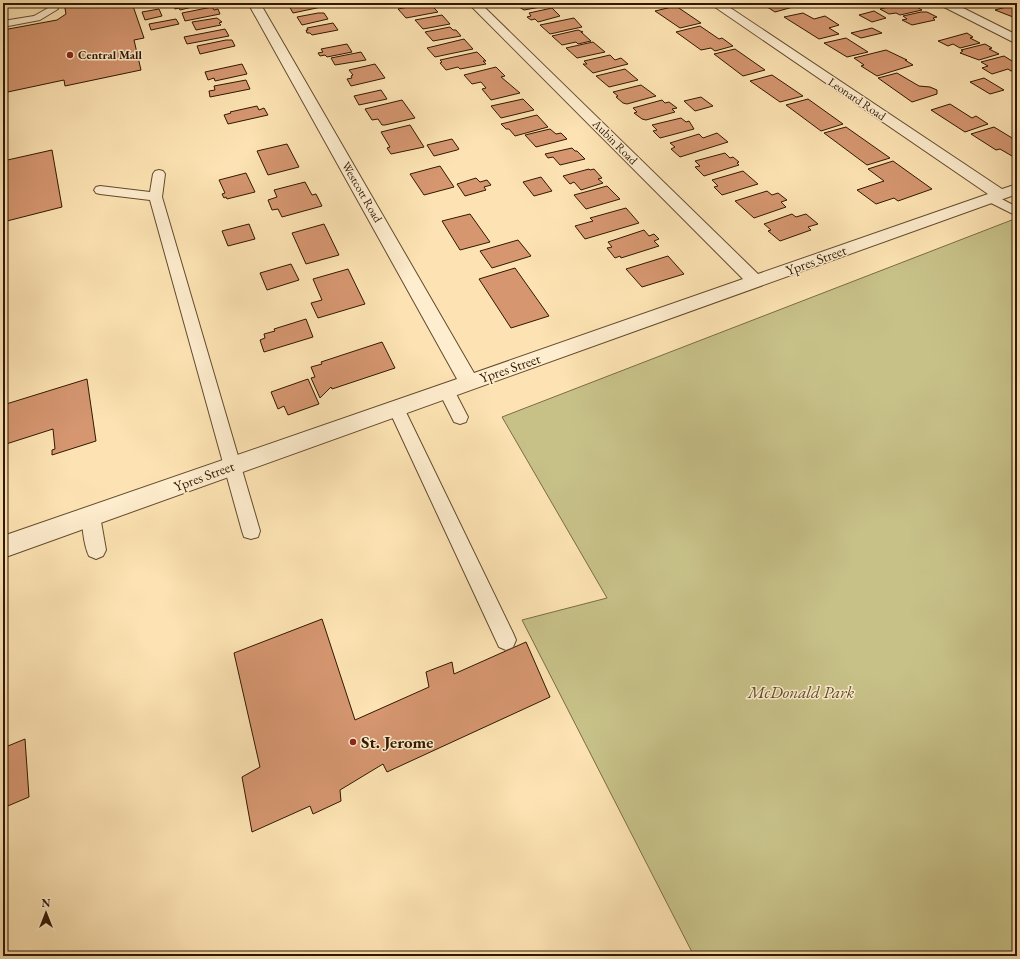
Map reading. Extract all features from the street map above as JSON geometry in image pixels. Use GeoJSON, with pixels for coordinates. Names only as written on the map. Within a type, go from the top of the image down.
{"type":"FeatureCollection","features":[{"type":"Feature","properties":{"kind":"street","name":"Westcott Road"},"geometry":{"type":"LineString","coordinates":[[254,3],[469,382]]}},
{"type":"Feature","properties":{"kind":"street","name":"Aubin Road"},"geometry":{"type":"LineString","coordinates":[[474,3],[756,281]]}},
{"type":"Feature","properties":{"kind":"street","name":"Leonard Road"},"geometry":{"type":"LineString","coordinates":[[715,3],[1003,194]]}},
{"type":"Feature","properties":{"kind":"street"},"geometry":{"type":"LineString","coordinates":[[944,3],[1017,40]]}},
{"type":"Feature","properties":{"kind":"street","name":"Ypres Street"},"geometry":{"type":"LineString","coordinates":[[3,547],[1003,194]]}},
{"type":"Feature","properties":{"kind":"lane"},"geometry":{"type":"LineString","coordinates":[[3,24],[37,18],[53,9],[51,3]]}},
{"type":"Feature","properties":{"kind":"lane"},"geometry":{"type":"LineString","coordinates":[[158,174],[156,197],[252,531]]}},
{"type":"Feature","properties":{"kind":"lane"},"geometry":{"type":"LineString","coordinates":[[100,190],[156,197]]}},
{"type":"Feature","properties":{"kind":"lane"},"geometry":{"type":"LineString","coordinates":[[1003,194],[1017,212]]}},
{"type":"Feature","properties":{"kind":"lane"},"geometry":{"type":"LineString","coordinates":[[446,390],[460,417]]}},
{"type":"Feature","properties":{"kind":"lane"},"geometry":{"type":"LineString","coordinates":[[396,408],[506,640]]}},
{"type":"Feature","properties":{"kind":"lane"},"geometry":{"type":"LineString","coordinates":[[91,516],[96,550]]}},
{"type":"Feature","properties":{"kind":"green space","name":"McDonald Park"},"geometry":{"type":"Polygon","coordinates":[[[1017,218],[1017,956],[694,956],[522,620],[607,598],[502,417],[1017,218]]]}},
{"type":"Feature","properties":{"kind":"building","name":"Central Mall"},"geometry":{"type":"Polygon","coordinates":[[[64,3],[132,3],[144,38],[134,40],[141,70],[65,86],[64,80],[3,93],[3,30],[57,20],[66,14],[64,3]]]}},
{"type":"Feature","properties":{"kind":"building"},"geometry":{"type":"Polygon","coordinates":[[[176,3],[209,3],[180,10],[179,8],[175,9],[173,5],[176,3]]]}},
{"type":"Feature","properties":{"kind":"building"},"geometry":{"type":"Polygon","coordinates":[[[307,3],[324,3],[326,6],[293,13],[289,6],[307,3]]]}},
{"type":"Feature","properties":{"kind":"building"},"geometry":{"type":"Polygon","coordinates":[[[429,3],[438,12],[406,18],[398,9],[429,3]]]}},
{"type":"Feature","properties":{"kind":"building"},"geometry":{"type":"Polygon","coordinates":[[[513,3],[542,3],[546,6],[524,10],[513,3]]]}},
{"type":"Feature","properties":{"kind":"building"},"geometry":{"type":"Polygon","coordinates":[[[644,3],[669,3],[650,7],[644,3]]]}},
{"type":"Feature","properties":{"kind":"building"},"geometry":{"type":"Polygon","coordinates":[[[761,3],[787,3],[793,7],[775,12],[761,3]]]}},
{"type":"Feature","properties":{"kind":"building"},"geometry":{"type":"Polygon","coordinates":[[[790,3],[816,3],[798,7],[790,3]]]}},
{"type":"Feature","properties":{"kind":"building"},"geometry":{"type":"Polygon","coordinates":[[[910,3],[922,10],[900,15],[896,13],[889,14],[880,9],[910,3]]]}},
{"type":"Feature","properties":{"kind":"building"},"geometry":{"type":"Polygon","coordinates":[[[985,3],[1007,3],[993,7],[985,3]]]}},
{"type":"Feature","properties":{"kind":"building"},"geometry":{"type":"Polygon","coordinates":[[[1017,4],[1017,16],[1013,17],[995,10],[1017,4]]]}},
{"type":"Feature","properties":{"kind":"building"},"geometry":{"type":"Polygon","coordinates":[[[676,6],[701,23],[680,28],[655,11],[676,6]]]}},
{"type":"Feature","properties":{"kind":"building"},"geometry":{"type":"Polygon","coordinates":[[[212,7],[214,10],[218,9],[220,14],[185,21],[182,13],[212,7]]]}},
{"type":"Feature","properties":{"kind":"building"},"geometry":{"type":"Polygon","coordinates":[[[552,8],[560,16],[538,22],[535,19],[531,20],[527,17],[531,16],[529,13],[552,8]]]}},
{"type":"Feature","properties":{"kind":"building"},"geometry":{"type":"Polygon","coordinates":[[[159,9],[162,16],[145,20],[142,12],[159,9]]]}},
{"type":"Feature","properties":{"kind":"building"},"geometry":{"type":"Polygon","coordinates":[[[874,11],[886,18],[872,22],[859,15],[874,11]]]}},
{"type":"Feature","properties":{"kind":"building"},"geometry":{"type":"Polygon","coordinates":[[[927,12],[937,17],[933,18],[935,20],[912,25],[902,20],[907,19],[903,16],[927,12]]]}},
{"type":"Feature","properties":{"kind":"building"},"geometry":{"type":"Polygon","coordinates":[[[324,13],[328,19],[302,25],[297,17],[324,13]]]}},
{"type":"Feature","properties":{"kind":"building"},"geometry":{"type":"Polygon","coordinates":[[[803,13],[814,19],[825,16],[839,25],[829,28],[839,34],[819,39],[784,17],[803,13]]]}},
{"type":"Feature","properties":{"kind":"building"},"geometry":{"type":"Polygon","coordinates":[[[442,15],[450,24],[423,29],[415,20],[442,15]]]}},
{"type":"Feature","properties":{"kind":"building"},"geometry":{"type":"Polygon","coordinates":[[[217,18],[222,22],[219,23],[221,25],[196,30],[192,22],[217,18]]]}},
{"type":"Feature","properties":{"kind":"building"},"geometry":{"type":"Polygon","coordinates":[[[574,18],[582,27],[550,34],[540,25],[574,18]]]}},
{"type":"Feature","properties":{"kind":"building"},"geometry":{"type":"Polygon","coordinates":[[[176,19],[179,24],[151,30],[149,24],[176,19]]]}},
{"type":"Feature","properties":{"kind":"building"},"geometry":{"type":"Polygon","coordinates":[[[333,23],[338,30],[312,35],[307,33],[306,30],[308,30],[307,28],[333,23]]]}},
{"type":"Feature","properties":{"kind":"building"},"geometry":{"type":"Polygon","coordinates":[[[700,26],[719,39],[722,38],[733,46],[715,51],[711,48],[701,50],[676,32],[700,26]]]}},
{"type":"Feature","properties":{"kind":"building"},"geometry":{"type":"Polygon","coordinates":[[[450,27],[453,30],[456,30],[461,36],[433,41],[425,32],[450,27]]]}},
{"type":"Feature","properties":{"kind":"building"},"geometry":{"type":"Polygon","coordinates":[[[872,28],[882,33],[861,38],[851,33],[872,28]]]}},
{"type":"Feature","properties":{"kind":"building"},"geometry":{"type":"Polygon","coordinates":[[[225,29],[229,36],[187,44],[184,37],[225,29]]]}},
{"type":"Feature","properties":{"kind":"building"},"geometry":{"type":"Polygon","coordinates":[[[578,30],[583,32],[581,32],[591,41],[562,45],[552,36],[578,30]]]}},
{"type":"Feature","properties":{"kind":"building"},"geometry":{"type":"Polygon","coordinates":[[[967,33],[973,37],[970,38],[980,43],[960,48],[953,44],[948,46],[938,41],[967,33]]]}},
{"type":"Feature","properties":{"kind":"building"},"geometry":{"type":"Polygon","coordinates":[[[846,38],[868,52],[847,57],[824,43],[846,38]]]}},
{"type":"Feature","properties":{"kind":"building"},"geometry":{"type":"Polygon","coordinates":[[[464,39],[473,49],[435,57],[427,48],[464,39]]]}},
{"type":"Feature","properties":{"kind":"building"},"geometry":{"type":"Polygon","coordinates":[[[232,40],[235,46],[200,54],[197,46],[232,40]]]}},
{"type":"Feature","properties":{"kind":"building"},"geometry":{"type":"Polygon","coordinates":[[[593,42],[605,52],[577,58],[566,48],[593,42]]]}},
{"type":"Feature","properties":{"kind":"building"},"geometry":{"type":"Polygon","coordinates":[[[347,44],[352,52],[327,57],[325,55],[320,56],[318,53],[323,52],[321,49],[347,44]]]}},
{"type":"Feature","properties":{"kind":"building"},"geometry":{"type":"Polygon","coordinates":[[[985,44],[992,48],[989,49],[999,54],[979,60],[960,53],[963,51],[961,50],[985,44]]]}},
{"type":"Feature","properties":{"kind":"building"},"geometry":{"type":"Polygon","coordinates":[[[735,49],[765,70],[743,76],[714,54],[735,49]]]}},
{"type":"Feature","properties":{"kind":"building"},"geometry":{"type":"Polygon","coordinates":[[[886,50],[907,60],[905,60],[913,65],[877,76],[861,66],[864,65],[854,58],[886,50]]]}},
{"type":"Feature","properties":{"kind":"building"},"geometry":{"type":"Polygon","coordinates":[[[361,52],[366,60],[335,65],[331,58],[361,52]]]}},
{"type":"Feature","properties":{"kind":"building"},"geometry":{"type":"Polygon","coordinates":[[[477,52],[486,61],[483,61],[486,64],[446,70],[440,63],[442,62],[440,60],[477,52]]]}},
{"type":"Feature","properties":{"kind":"building"},"geometry":{"type":"Polygon","coordinates":[[[610,55],[615,60],[621,58],[628,64],[593,73],[583,64],[587,64],[584,61],[610,55]]]}},
{"type":"Feature","properties":{"kind":"building"},"geometry":{"type":"Polygon","coordinates":[[[1004,56],[1012,61],[1017,60],[1017,67],[1015,67],[1017,69],[1011,71],[1008,69],[992,74],[982,68],[988,66],[981,62],[1004,56]]]}},
{"type":"Feature","properties":{"kind":"building"},"geometry":{"type":"Polygon","coordinates":[[[242,64],[247,74],[215,81],[214,78],[208,80],[205,72],[242,64]]]}},
{"type":"Feature","properties":{"kind":"building"},"geometry":{"type":"Polygon","coordinates":[[[375,64],[385,78],[351,86],[347,79],[352,78],[351,76],[353,75],[349,70],[375,64]]]}},
{"type":"Feature","properties":{"kind":"building"},"geometry":{"type":"Polygon","coordinates":[[[496,67],[505,76],[501,77],[520,93],[491,100],[482,89],[486,88],[481,82],[472,84],[464,75],[496,67]]]}},
{"type":"Feature","properties":{"kind":"building"},"geometry":{"type":"Polygon","coordinates":[[[625,69],[638,80],[609,87],[596,76],[625,69]]]}},
{"type":"Feature","properties":{"kind":"building"},"geometry":{"type":"Polygon","coordinates":[[[897,73],[919,86],[930,87],[937,90],[937,94],[912,102],[878,78],[897,73]]]}},
{"type":"Feature","properties":{"kind":"building"},"geometry":{"type":"Polygon","coordinates":[[[772,75],[803,96],[780,102],[750,81],[772,75]]]}},
{"type":"Feature","properties":{"kind":"building"},"geometry":{"type":"Polygon","coordinates":[[[984,78],[1004,90],[990,94],[970,82],[984,78]]]}},
{"type":"Feature","properties":{"kind":"building"},"geometry":{"type":"Polygon","coordinates":[[[246,80],[250,89],[210,97],[209,91],[215,90],[214,86],[246,80]]]}},
{"type":"Feature","properties":{"kind":"building"},"geometry":{"type":"Polygon","coordinates":[[[641,85],[656,96],[627,104],[623,103],[616,97],[618,96],[613,92],[641,85]]]}},
{"type":"Feature","properties":{"kind":"building"},"geometry":{"type":"Polygon","coordinates":[[[381,90],[387,99],[359,105],[354,96],[381,90]]]}},
{"type":"Feature","properties":{"kind":"building"},"geometry":{"type":"Polygon","coordinates":[[[701,97],[713,106],[695,111],[684,101],[701,97]]]}},
{"type":"Feature","properties":{"kind":"building"},"geometry":{"type":"Polygon","coordinates":[[[523,99],[534,110],[501,118],[491,106],[523,99]]]}},
{"type":"Feature","properties":{"kind":"building"},"geometry":{"type":"Polygon","coordinates":[[[808,99],[843,124],[821,131],[786,105],[808,99]]]}},
{"type":"Feature","properties":{"kind":"building"},"geometry":{"type":"Polygon","coordinates":[[[402,100],[415,118],[382,125],[378,119],[372,120],[365,109],[402,100]]]}},
{"type":"Feature","properties":{"kind":"building"},"geometry":{"type":"Polygon","coordinates":[[[662,100],[665,103],[669,102],[677,108],[672,109],[675,112],[646,120],[634,113],[637,112],[633,108],[662,100]]]}},
{"type":"Feature","properties":{"kind":"building"},"geometry":{"type":"Polygon","coordinates":[[[950,104],[972,118],[976,116],[988,124],[965,132],[931,110],[950,104]]]}},
{"type":"Feature","properties":{"kind":"building"},"geometry":{"type":"Polygon","coordinates":[[[257,106],[259,110],[264,108],[268,115],[228,124],[224,115],[231,113],[230,112],[257,106]]]}},
{"type":"Feature","properties":{"kind":"building"},"geometry":{"type":"Polygon","coordinates":[[[537,115],[548,127],[515,136],[509,129],[506,129],[501,124],[537,115]]]}},
{"type":"Feature","properties":{"kind":"building"},"geometry":{"type":"Polygon","coordinates":[[[681,118],[686,122],[689,121],[694,129],[660,138],[653,131],[657,130],[652,125],[681,118]]]}},
{"type":"Feature","properties":{"kind":"building"},"geometry":{"type":"Polygon","coordinates":[[[410,125],[424,147],[391,154],[387,148],[390,147],[381,132],[410,125]]]}},
{"type":"Feature","properties":{"kind":"building"},"geometry":{"type":"Polygon","coordinates":[[[846,127],[890,158],[867,165],[824,133],[846,127]]]}},
{"type":"Feature","properties":{"kind":"building"},"geometry":{"type":"Polygon","coordinates":[[[994,127],[1017,141],[1017,155],[1012,156],[1000,149],[996,150],[971,134],[994,127]]]}},
{"type":"Feature","properties":{"kind":"building"},"geometry":{"type":"Polygon","coordinates":[[[550,129],[556,134],[561,133],[567,139],[536,147],[525,135],[550,129]]]}},
{"type":"Feature","properties":{"kind":"building"},"geometry":{"type":"Polygon","coordinates":[[[717,133],[728,142],[680,157],[671,149],[675,147],[670,143],[699,134],[703,138],[717,133]]]}},
{"type":"Feature","properties":{"kind":"building"},"geometry":{"type":"Polygon","coordinates":[[[452,139],[459,149],[434,156],[427,145],[452,139]]]}},
{"type":"Feature","properties":{"kind":"building"},"geometry":{"type":"Polygon","coordinates":[[[287,144],[299,167],[268,175],[257,151],[287,144]]]}},
{"type":"Feature","properties":{"kind":"building"},"geometry":{"type":"Polygon","coordinates":[[[572,148],[585,159],[560,165],[553,157],[548,158],[545,154],[572,148]]]}},
{"type":"Feature","properties":{"kind":"building"},"geometry":{"type":"Polygon","coordinates":[[[52,150],[62,207],[3,222],[3,161],[52,150]]]}},
{"type":"Feature","properties":{"kind":"building"},"geometry":{"type":"Polygon","coordinates":[[[725,153],[730,158],[733,157],[739,162],[737,163],[739,165],[704,176],[695,167],[700,166],[695,161],[725,153]]]}},
{"type":"Feature","properties":{"kind":"building"},"geometry":{"type":"Polygon","coordinates":[[[893,161],[932,189],[898,201],[894,198],[876,204],[857,190],[884,181],[868,169],[893,161]]]}},
{"type":"Feature","properties":{"kind":"building"},"geometry":{"type":"Polygon","coordinates":[[[440,166],[454,187],[424,195],[410,174],[440,166]]]}},
{"type":"Feature","properties":{"kind":"building"},"geometry":{"type":"Polygon","coordinates":[[[594,169],[602,178],[598,179],[603,183],[581,190],[574,182],[570,184],[563,176],[594,169]]]}},
{"type":"Feature","properties":{"kind":"building"},"geometry":{"type":"Polygon","coordinates":[[[743,171],[758,184],[722,195],[714,187],[718,186],[712,180],[743,171]]]}},
{"type":"Feature","properties":{"kind":"building"},"geometry":{"type":"Polygon","coordinates":[[[246,173],[255,192],[227,199],[226,197],[224,198],[222,194],[225,193],[219,180],[246,173]]]}},
{"type":"Feature","properties":{"kind":"building"},"geometry":{"type":"Polygon","coordinates":[[[541,177],[552,191],[534,196],[523,182],[541,177]]]}},
{"type":"Feature","properties":{"kind":"building"},"geometry":{"type":"Polygon","coordinates":[[[476,178],[480,182],[487,180],[491,185],[484,187],[486,190],[465,196],[457,184],[476,178]]]}},
{"type":"Feature","properties":{"kind":"building"},"geometry":{"type":"Polygon","coordinates":[[[305,182],[312,195],[316,194],[322,206],[282,217],[278,209],[272,210],[268,200],[277,197],[274,190],[305,182]]]}},
{"type":"Feature","properties":{"kind":"building"},"geometry":{"type":"Polygon","coordinates":[[[607,186],[620,199],[586,209],[574,195],[607,186]]]}},
{"type":"Feature","properties":{"kind":"building"},"geometry":{"type":"Polygon","coordinates":[[[767,191],[772,195],[778,193],[787,200],[781,202],[786,207],[754,218],[735,201],[767,191]]]}},
{"type":"Feature","properties":{"kind":"building"},"geometry":{"type":"Polygon","coordinates":[[[626,208],[639,223],[585,239],[575,226],[593,221],[590,218],[626,208]]]}},
{"type":"Feature","properties":{"kind":"building"},"geometry":{"type":"Polygon","coordinates":[[[470,214],[490,242],[460,250],[442,221],[470,214]]]}},
{"type":"Feature","properties":{"kind":"building"},"geometry":{"type":"Polygon","coordinates":[[[792,214],[796,217],[806,214],[818,224],[808,227],[811,230],[780,241],[768,231],[771,230],[764,224],[792,214]]]}},
{"type":"Feature","properties":{"kind":"building"},"geometry":{"type":"Polygon","coordinates":[[[249,224],[255,239],[228,246],[222,231],[249,224]]]}},
{"type":"Feature","properties":{"kind":"building"},"geometry":{"type":"Polygon","coordinates":[[[324,224],[339,255],[306,264],[292,233],[324,224]]]}},
{"type":"Feature","properties":{"kind":"building"},"geometry":{"type":"Polygon","coordinates":[[[644,230],[649,236],[654,234],[659,239],[654,241],[659,246],[621,258],[620,256],[615,258],[607,248],[612,247],[608,242],[644,230]]]}},
{"type":"Feature","properties":{"kind":"building"},"geometry":{"type":"Polygon","coordinates":[[[518,240],[531,256],[492,268],[480,251],[518,240]]]}},
{"type":"Feature","properties":{"kind":"building"},"geometry":{"type":"Polygon","coordinates":[[[668,256],[684,274],[642,287],[626,269],[668,256]]]}},
{"type":"Feature","properties":{"kind":"building"},"geometry":{"type":"Polygon","coordinates":[[[291,264],[299,280],[267,290],[260,273],[291,264]]]}},
{"type":"Feature","properties":{"kind":"building"},"geometry":{"type":"Polygon","coordinates":[[[515,268],[549,316],[511,328],[479,279],[515,268]]]}},
{"type":"Feature","properties":{"kind":"building"},"geometry":{"type":"Polygon","coordinates":[[[348,269],[365,304],[318,318],[311,303],[322,300],[313,279],[348,269]]]}},
{"type":"Feature","properties":{"kind":"building"},"geometry":{"type":"Polygon","coordinates":[[[306,319],[313,337],[264,352],[260,340],[265,338],[264,334],[275,331],[274,329],[306,319]]]}},
{"type":"Feature","properties":{"kind":"building"},"geometry":{"type":"Polygon","coordinates":[[[382,342],[395,368],[332,389],[331,387],[320,398],[311,378],[315,377],[311,367],[322,364],[321,362],[382,342]]]}},
{"type":"Feature","properties":{"kind":"building"},"geometry":{"type":"Polygon","coordinates":[[[87,379],[96,441],[52,455],[52,450],[55,449],[53,429],[3,445],[3,405],[87,379]]]}},
{"type":"Feature","properties":{"kind":"building"},"geometry":{"type":"Polygon","coordinates":[[[308,379],[319,404],[288,415],[284,406],[278,409],[271,392],[308,379]]]}},
{"type":"Feature","properties":{"kind":"building","name":"St. Jerome"},"geometry":{"type":"Polygon","coordinates":[[[322,619],[355,720],[429,687],[426,672],[452,662],[454,674],[526,642],[550,697],[387,772],[383,764],[340,790],[341,801],[313,814],[310,806],[252,832],[242,777],[260,767],[234,653],[322,619]]]}},
{"type":"Feature","properties":{"kind":"building"},"geometry":{"type":"Polygon","coordinates":[[[25,739],[29,797],[3,808],[3,748],[25,739]]]}},
{"type":"Feature","properties":{"kind":"place","name":"Central Mall"},"geometry":{"type":"Point","coordinates":[70,55]}},
{"type":"Feature","properties":{"kind":"place","name":"St. Jerome"},"geometry":{"type":"Point","coordinates":[353,742]}}]}
